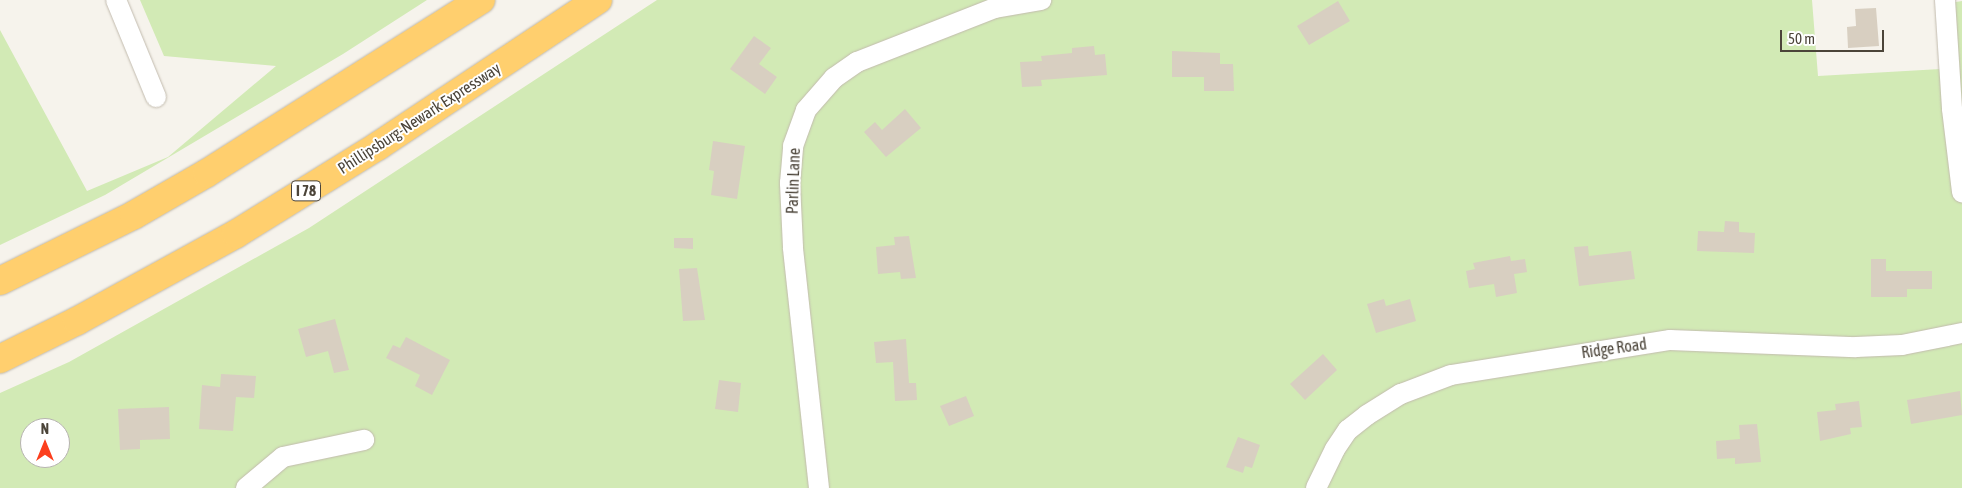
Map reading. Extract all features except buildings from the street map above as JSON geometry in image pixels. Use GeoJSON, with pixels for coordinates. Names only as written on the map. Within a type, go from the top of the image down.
{"type":"FeatureCollection","features":[{"type":"Feature","properties":{"kind":"highway"},"geometry":{"type":"LineString","coordinates":[[0,281],[134,215],[207,174],[481,0]]}},
{"type":"Feature","properties":{"kind":"highway","name":"Phillipsburg-Newark Expressway"},"geometry":{"type":"LineString","coordinates":[[0,358],[77,321],[236,234],[378,146],[598,0]]}},
{"type":"Feature","properties":{"kind":"highway"},"geometry":{"type":"LineString","coordinates":[[0,379],[242,245],[378,146]]}},
{"type":"Feature","properties":{"kind":"street"},"geometry":{"type":"LineString","coordinates":[[116,0],[156,96]]}},
{"type":"Feature","properties":{"kind":"street","name":"Parlin Lane"},"geometry":{"type":"LineString","coordinates":[[819,488],[793,247],[790,183],[793,146],[806,110],[834,78],[857,62],[996,8],[1041,0]]}},
{"type":"Feature","properties":{"kind":"street"},"geometry":{"type":"LineString","coordinates":[[1945,0],[1952,109],[1962,192]]}},
{"type":"Feature","properties":{"kind":"street","name":"Ridge Road"},"geometry":{"type":"LineString","coordinates":[[1316,488],[1340,443],[1367,415],[1401,394],[1451,375],[1670,340],[1856,347],[1902,345],[1962,333]]}},
{"type":"Feature","properties":{"kind":"street"},"geometry":{"type":"LineString","coordinates":[[246,488],[282,457],[364,440]]}},
{"type":"Feature","properties":{"kind":"green space"},"geometry":{"type":"Polygon","coordinates":[[[140,0],[427,0],[343,54],[105,195],[0,245],[0,30],[87,191],[168,157],[276,66],[164,56],[140,0]]]}},
{"type":"Feature","properties":{"kind":"green space"},"geometry":{"type":"Polygon","coordinates":[[[657,0],[1812,0],[1818,76],[1958,68],[1950,3],[1962,1],[1962,488],[0,488],[0,393],[69,362],[309,228],[657,0]]]}}]}
